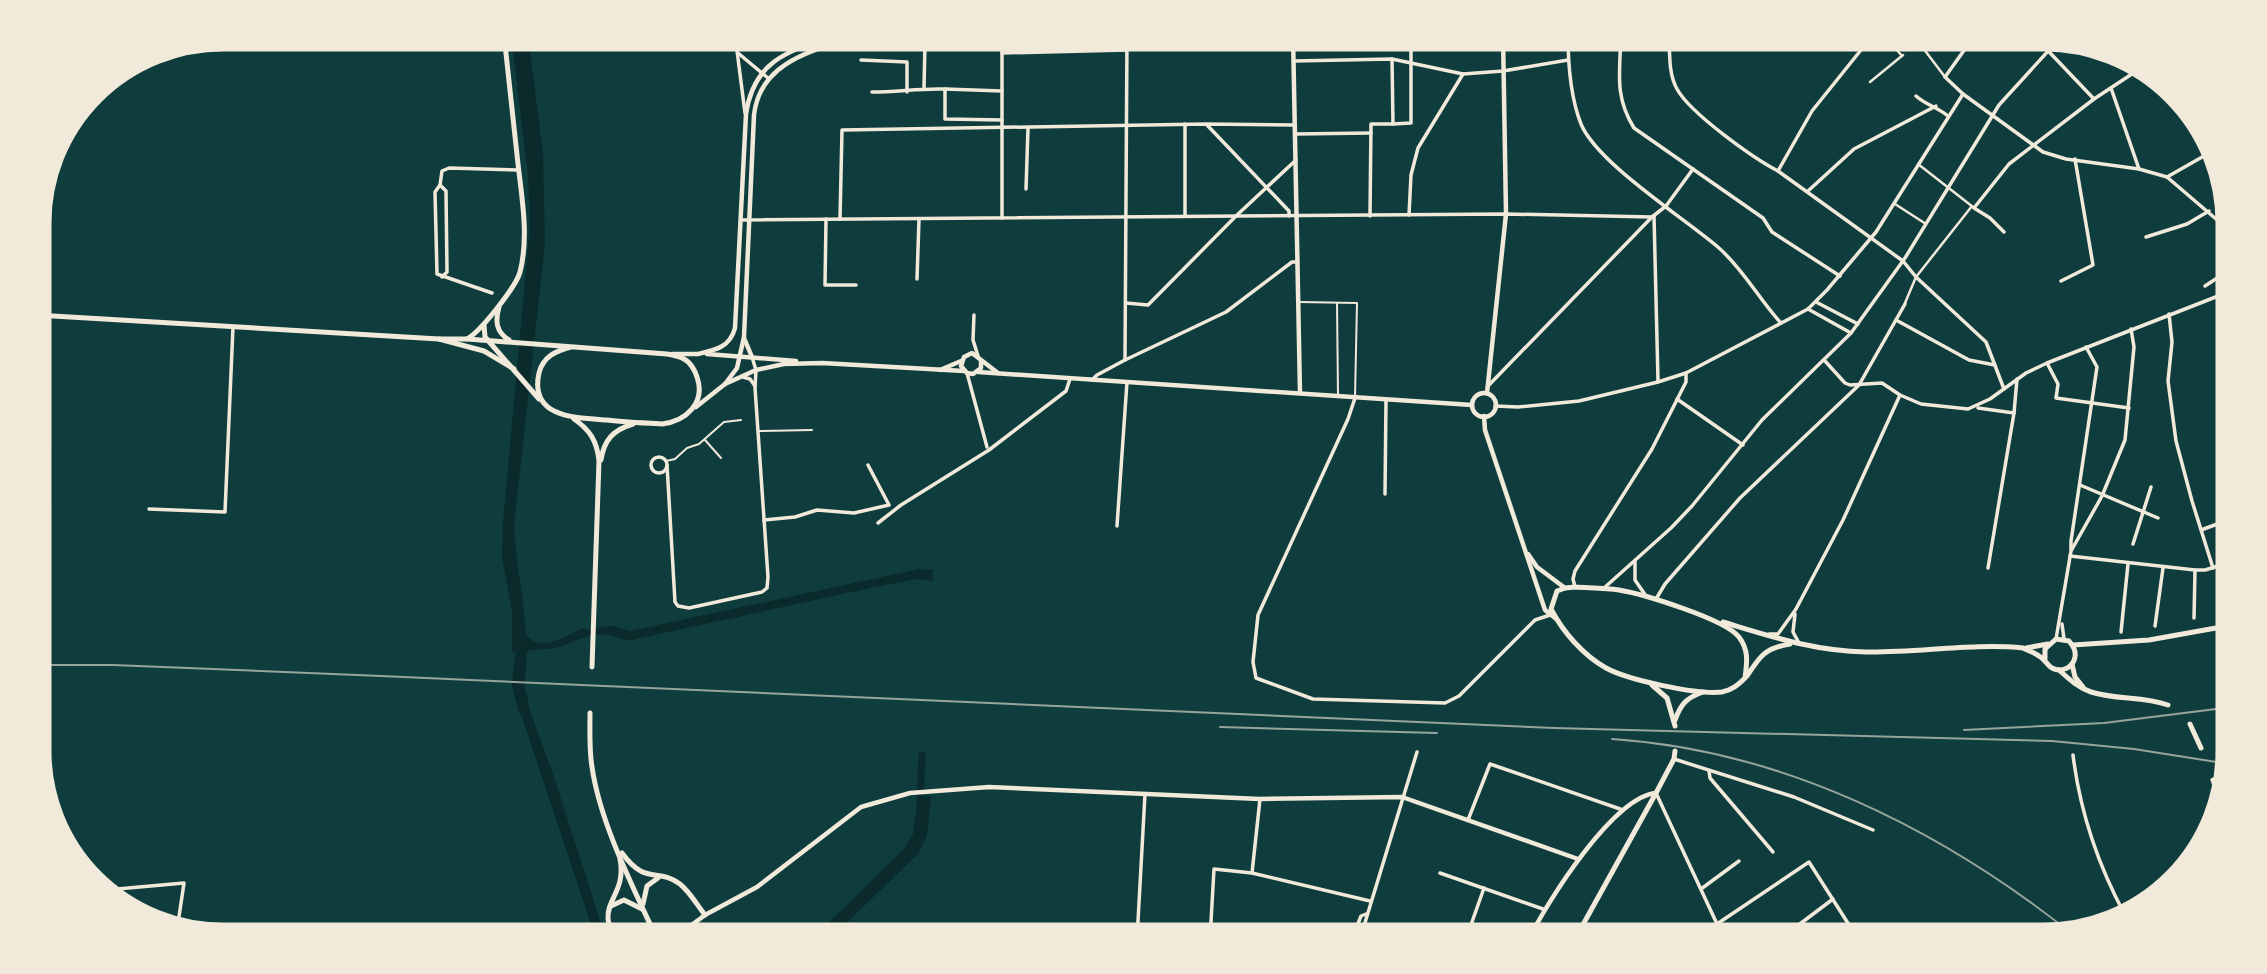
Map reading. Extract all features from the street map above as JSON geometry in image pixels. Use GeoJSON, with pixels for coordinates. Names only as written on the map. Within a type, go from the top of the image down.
{"type":"FeatureCollection","features":[{"type":"Feature","properties":{"kind":"main road"},"geometry":{"type":"LineString","coordinates":[[467,339],[484,325],[499,306],[518,277],[522,264],[524,225],[505,48]]}},
{"type":"Feature","properties":{"kind":"main road"},"geometry":{"type":"LineString","coordinates":[[499,306],[497,327],[503,337],[512,342]]}},
{"type":"Feature","properties":{"kind":"main road"},"geometry":{"type":"LineString","coordinates":[[48,316],[439,340],[467,339],[489,341],[512,342],[667,354],[683,358],[694,371],[699,389],[698,400],[692,410],[671,423],[571,417],[552,410],[542,402],[514,369],[489,341],[484,336],[484,325]]}},
{"type":"Feature","properties":{"kind":"main road"},"geometry":{"type":"LineString","coordinates":[[439,340],[484,351],[514,369]]}},
{"type":"Feature","properties":{"kind":"main road"},"geometry":{"type":"LineString","coordinates":[[542,402],[538,387],[542,364],[554,352],[571,347]]}},
{"type":"Feature","properties":{"kind":"main road"},"geometry":{"type":"LineString","coordinates":[[571,417],[590,432],[594,439],[599,470],[592,667]]}},
{"type":"Feature","properties":{"kind":"main road"},"geometry":{"type":"LineString","coordinates":[[599,470],[603,447],[610,436],[617,429],[636,423]]}},
{"type":"Feature","properties":{"kind":"main road"},"geometry":{"type":"LineString","coordinates":[[1792,643],[1773,647],[1763,653],[1745,678],[1732,689],[1721,692],[1706,691],[1648,683],[1608,669],[1594,660],[1568,635],[1550,610],[1557,591],[1575,587],[1604,588],[1647,598],[1792,643],[1866,652],[2023,649],[2048,644],[2056,639],[2064,639],[2072,645],[2091,645],[2182,635],[2220,625]]}},
{"type":"Feature","properties":{"kind":"main road"},"geometry":{"type":"LineString","coordinates":[[1713,620],[1733,631],[1741,639],[1746,650],[1745,678]]}},
{"type":"Feature","properties":{"kind":"main road"},"geometry":{"type":"LineString","coordinates":[[2048,644],[2045,659],[2050,667],[2059,670],[2085,690],[2168,705]]}},
{"type":"Feature","properties":{"kind":"main road"},"geometry":{"type":"LineString","coordinates":[[2072,645],[2075,656]]}},
{"type":"Feature","properties":{"kind":"main road"},"geometry":{"type":"LineString","coordinates":[[2085,690],[2075,677],[2072,664],[2075,656],[2091,645]]}},
{"type":"Feature","properties":{"kind":"main road"},"geometry":{"type":"LineString","coordinates":[[2023,649],[2045,659]]}},
{"type":"Feature","properties":{"kind":"main road"},"geometry":{"type":"LineString","coordinates":[[2059,670],[2072,664]]}},
{"type":"Feature","properties":{"kind":"main road"},"geometry":{"type":"LineString","coordinates":[[1648,683],[1667,698],[1675,723],[1681,705],[1689,697],[1706,691]]}},
{"type":"Feature","properties":{"kind":"main road"},"geometry":{"type":"LineString","coordinates":[[590,713],[592,766],[602,811],[651,927]]}},
{"type":"Feature","properties":{"kind":"main road"},"geometry":{"type":"LineString","coordinates":[[2190,724],[2202,748]]}},
{"type":"Feature","properties":{"kind":"main road"},"geometry":{"type":"LineString","coordinates":[[1582,926],[1656,793],[1674,759],[1675,751]]}},
{"type":"Feature","properties":{"kind":"main road"},"geometry":{"type":"LineString","coordinates":[[2213,780],[2216,787]]}},
{"type":"Feature","properties":{"kind":"main road"},"geometry":{"type":"LineString","coordinates":[[617,846],[638,871],[679,884],[705,915]]}},
{"type":"Feature","properties":{"kind":"main road"},"geometry":{"type":"LineString","coordinates":[[611,927],[608,921],[611,906],[621,885],[622,874],[617,846]]}},
{"type":"Feature","properties":{"kind":"main road"},"geometry":{"type":"LineString","coordinates":[[643,910],[644,892],[653,880],[661,877]]}},
{"type":"Feature","properties":{"kind":"main road"},"geometry":{"type":"LineString","coordinates":[[611,906],[624,900],[643,910]]}},
{"type":"Feature","properties":{"kind":"street"},"geometry":{"type":"LineString","coordinates":[[1293,47],[1300,393]]}},
{"type":"Feature","properties":{"kind":"street"},"geometry":{"type":"LineString","coordinates":[[1370,216],[1371,124],[1411,123],[1411,47]]}},
{"type":"Feature","properties":{"kind":"street"},"geometry":{"type":"LineString","coordinates":[[1487,393],[1506,214],[1503,47]]}},
{"type":"Feature","properties":{"kind":"street"},"geometry":{"type":"LineString","coordinates":[[1568,47],[1572,90],[1581,125],[1590,139],[1611,162],[1721,250],[1780,322]]}},
{"type":"Feature","properties":{"kind":"street"},"geometry":{"type":"LineString","coordinates":[[1620,47],[1619,93],[1623,111],[1634,128],[1763,218],[1772,232],[1840,276]]}},
{"type":"Feature","properties":{"kind":"street"},"geometry":{"type":"LineString","coordinates":[[1669,47],[1670,64],[1677,89],[1696,110],[1760,161],[1779,171],[1903,261],[1916,277],[1986,342],[2004,389]]}},
{"type":"Feature","properties":{"kind":"street"},"geometry":{"type":"LineString","coordinates":[[1779,171],[1812,111],[1863,47]]}},
{"type":"Feature","properties":{"kind":"street"},"geometry":{"type":"LineString","coordinates":[[1870,82],[1903,55],[1895,47]]}},
{"type":"Feature","properties":{"kind":"street"},"geometry":{"type":"LineString","coordinates":[[1922,47],[1945,77],[1963,94],[2043,152],[2066,159],[2138,169],[2167,177],[2220,221]]}},
{"type":"Feature","properties":{"kind":"street"},"geometry":{"type":"LineString","coordinates":[[1945,77],[1966,47]]}},
{"type":"Feature","properties":{"kind":"street"},"geometry":{"type":"LineString","coordinates":[[2047,47],[2094,99]]}},
{"type":"Feature","properties":{"kind":"street"},"geometry":{"type":"LineString","coordinates":[[698,354],[723,346],[736,328],[745,118],[737,48]]}},
{"type":"Feature","properties":{"kind":"street"},"geometry":{"type":"LineString","coordinates":[[745,118],[751,92],[762,72],[778,58],[801,48]]}},
{"type":"Feature","properties":{"kind":"street"},"geometry":{"type":"LineString","coordinates":[[692,410],[725,384],[735,372],[740,356],[744,337],[754,115],[759,92],[768,78],[784,63],[821,48]]}},
{"type":"Feature","properties":{"kind":"street"},"geometry":{"type":"LineString","coordinates":[[924,88],[925,48]]}},
{"type":"Feature","properties":{"kind":"street"},"geometry":{"type":"LineString","coordinates":[[1002,48],[1002,218]]}},
{"type":"Feature","properties":{"kind":"street"},"geometry":{"type":"LineString","coordinates":[[1002,53],[1127,50],[1125,360]]}},
{"type":"Feature","properties":{"kind":"street"},"geometry":{"type":"LineString","coordinates":[[1604,588],[1692,506],[1762,420],[1851,333],[1903,261],[1993,115],[2020,81],[2050,50]]}},
{"type":"Feature","properties":{"kind":"street"},"geometry":{"type":"LineString","coordinates":[[738,53],[768,78]]}},
{"type":"Feature","properties":{"kind":"street"},"geometry":{"type":"LineString","coordinates":[[1294,61],[1392,59],[1463,74],[1503,71],[1568,60]]}},
{"type":"Feature","properties":{"kind":"street"},"geometry":{"type":"LineString","coordinates":[[1392,59],[1393,124]]}},
{"type":"Feature","properties":{"kind":"street"},"geometry":{"type":"LineString","coordinates":[[861,60],[907,62],[907,92]]}},
{"type":"Feature","properties":{"kind":"street"},"geometry":{"type":"LineString","coordinates":[[1655,601],[1665,584],[1740,498],[1858,385],[1905,304],[1916,277],[2009,164],[2094,99],[2134,73]]}},
{"type":"Feature","properties":{"kind":"street"},"geometry":{"type":"LineString","coordinates":[[1409,215],[1411,175],[1418,148],[1463,74]]}},
{"type":"Feature","properties":{"kind":"street"},"geometry":{"type":"LineString","coordinates":[[872,92],[907,92],[914,88],[1002,91]]}},
{"type":"Feature","properties":{"kind":"street"},"geometry":{"type":"LineString","coordinates":[[945,89],[945,120],[1002,120]]}},
{"type":"Feature","properties":{"kind":"street"},"geometry":{"type":"LineString","coordinates":[[2111,89],[2138,169]]}},
{"type":"Feature","properties":{"kind":"street"},"geometry":{"type":"LineString","coordinates":[[1495,405],[1518,407],[1578,401],[1658,382],[1686,373],[1808,309],[1871,239],[1963,94]]}},
{"type":"Feature","properties":{"kind":"street"},"geometry":{"type":"LineString","coordinates":[[1916,96],[1926,105],[1936,106],[1948,116]]}},
{"type":"Feature","properties":{"kind":"street"},"geometry":{"type":"LineString","coordinates":[[1807,192],[1854,149],[1936,106]]}},
{"type":"Feature","properties":{"kind":"street"},"geometry":{"type":"LineString","coordinates":[[840,219],[842,130],[1185,124],[1295,125]]}},
{"type":"Feature","properties":{"kind":"street"},"geometry":{"type":"LineString","coordinates":[[1185,124],[1185,216]]}},
{"type":"Feature","properties":{"kind":"street"},"geometry":{"type":"LineString","coordinates":[[1206,124],[1289,211],[1289,216]]}},
{"type":"Feature","properties":{"kind":"street"},"geometry":{"type":"LineString","coordinates":[[1026,189],[1028,127]]}},
{"type":"Feature","properties":{"kind":"street"},"geometry":{"type":"LineString","coordinates":[[1295,134],[1371,133]]}},
{"type":"Feature","properties":{"kind":"street"},"geometry":{"type":"LineString","coordinates":[[2167,177],[2206,155]]}},
{"type":"Feature","properties":{"kind":"street"},"geometry":{"type":"LineString","coordinates":[[2061,281],[2093,265],[2075,159]]}},
{"type":"Feature","properties":{"kind":"street"},"geometry":{"type":"LineString","coordinates":[[1126,303],[1148,305],[1296,160]]}},
{"type":"Feature","properties":{"kind":"street"},"geometry":{"type":"LineString","coordinates":[[1918,164],[1990,218],[2004,232]]}},
{"type":"Feature","properties":{"kind":"street"},"geometry":{"type":"LineString","coordinates":[[492,293],[437,274],[435,192],[440,185],[442,171],[449,168],[519,170]]}},
{"type":"Feature","properties":{"kind":"street"},"geometry":{"type":"LineString","coordinates":[[1488,386],[1666,205],[1693,169]]}},
{"type":"Feature","properties":{"kind":"street"},"geometry":{"type":"LineString","coordinates":[[440,185],[446,191],[447,272],[442,277]]}},
{"type":"Feature","properties":{"kind":"street"},"geometry":{"type":"LineString","coordinates":[[1895,204],[1926,224]]}},
{"type":"Feature","properties":{"kind":"street"},"geometry":{"type":"LineString","coordinates":[[2146,237],[2187,224],[2209,211]]}},
{"type":"Feature","properties":{"kind":"street"},"geometry":{"type":"LineString","coordinates":[[741,220],[1506,214],[1653,216]]}},
{"type":"Feature","properties":{"kind":"street"},"geometry":{"type":"LineString","coordinates":[[1653,216],[1658,382]]}},
{"type":"Feature","properties":{"kind":"street"},"geometry":{"type":"LineString","coordinates":[[826,219],[825,285],[856,285]]}},
{"type":"Feature","properties":{"kind":"street"},"geometry":{"type":"LineString","coordinates":[[917,279],[919,219]]}},
{"type":"Feature","properties":{"kind":"street"},"geometry":{"type":"LineString","coordinates":[[1092,380],[1125,360],[1226,312],[1292,262],[1297,262]]}},
{"type":"Feature","properties":{"kind":"street"},"geometry":{"type":"LineString","coordinates":[[2205,286],[2220,276]]}},
{"type":"Feature","properties":{"kind":"street"},"geometry":{"type":"LineString","coordinates":[[1976,407],[2017,379],[2047,363],[2220,295]]}},
{"type":"Feature","properties":{"kind":"street"},"geometry":{"type":"LineString","coordinates":[[1816,302],[1858,324]]}},
{"type":"Feature","properties":{"kind":"street"},"geometry":{"type":"LineString","coordinates":[[1808,309],[1851,333]]}},
{"type":"Feature","properties":{"kind":"street"},"geometry":{"type":"LineString","coordinates":[[2169,314],[2172,342],[2168,382],[2176,441],[2213,568]]}},
{"type":"Feature","properties":{"kind":"street"},"geometry":{"type":"LineString","coordinates":[[971,384],[980,358],[973,340],[974,315]]}},
{"type":"Feature","properties":{"kind":"street"},"geometry":{"type":"LineString","coordinates":[[1895,320],[1969,360],[1995,365]]}},
{"type":"Feature","properties":{"kind":"street"},"geometry":{"type":"LineString","coordinates":[[149,509],[225,512],[233,327]]}},
{"type":"Feature","properties":{"kind":"street"},"geometry":{"type":"LineString","coordinates":[[2071,554],[2122,452],[2128,427],[2134,347],[2130,329]]}},
{"type":"Feature","properties":{"kind":"street"},"geometry":{"type":"LineString","coordinates":[[667,484],[652,467],[653,460],[660,457],[666,463],[675,602],[680,607],[767,589],[756,370],[744,337]]}},
{"type":"Feature","properties":{"kind":"street"},"geometry":{"type":"LineString","coordinates":[[973,340],[961,366],[971,384],[987,447]]}},
{"type":"Feature","properties":{"kind":"street"},"geometry":{"type":"LineString","coordinates":[[2064,639],[2062,602],[2097,368],[2086,347]]}},
{"type":"Feature","properties":{"kind":"street"},"geometry":{"type":"LineString","coordinates":[[667,354],[740,356],[811,363],[1472,405]]}},
{"type":"Feature","properties":{"kind":"street"},"geometry":{"type":"LineString","coordinates":[[939,370],[972,354],[1002,374]]}},
{"type":"Feature","properties":{"kind":"street"},"geometry":{"type":"LineString","coordinates":[[1825,361],[1845,383],[1882,383],[1900,395],[1934,407],[1976,407],[2014,413]]}},
{"type":"Feature","properties":{"kind":"street"},"geometry":{"type":"LineString","coordinates":[[725,384],[756,370],[784,364],[811,363]]}},
{"type":"Feature","properties":{"kind":"street"},"geometry":{"type":"LineString","coordinates":[[2047,363],[2058,384],[2056,398],[2129,408]]}},
{"type":"Feature","properties":{"kind":"street"},"geometry":{"type":"LineString","coordinates":[[1575,587],[1575,571],[1652,449],[1686,382],[1686,373]]}},
{"type":"Feature","properties":{"kind":"street"},"geometry":{"type":"LineString","coordinates":[[740,377],[750,379],[755,388]]}},
{"type":"Feature","properties":{"kind":"street"},"geometry":{"type":"LineString","coordinates":[[878,523],[901,505],[989,450],[1066,391],[1070,379]]}},
{"type":"Feature","properties":{"kind":"street"},"geometry":{"type":"LineString","coordinates":[[1988,568],[2014,413],[2017,379]]}},
{"type":"Feature","properties":{"kind":"street"},"geometry":{"type":"LineString","coordinates":[[1117,526],[1127,382]]}},
{"type":"Feature","properties":{"kind":"street"},"geometry":{"type":"LineString","coordinates":[[1472,405],[1477,414],[1484,416],[1493,412],[1493,398],[1487,393]]}},
{"type":"Feature","properties":{"kind":"street"},"geometry":{"type":"LineString","coordinates":[[1472,405],[1476,395],[1487,393]]}},
{"type":"Feature","properties":{"kind":"street"},"geometry":{"type":"LineString","coordinates":[[1765,634],[1778,634],[1796,609],[1843,520],[1900,395]]}},
{"type":"Feature","properties":{"kind":"street"},"geometry":{"type":"LineString","coordinates":[[1355,398],[1348,419],[1264,599],[1256,623],[1253,662],[1256,678],[1314,699],[1439,703],[1452,701],[1535,620],[1553,617]]}},
{"type":"Feature","properties":{"kind":"street"},"geometry":{"type":"LineString","coordinates":[[1677,399],[1743,444]]}},
{"type":"Feature","properties":{"kind":"street"},"geometry":{"type":"LineString","coordinates":[[1385,494],[1386,400]]}},
{"type":"Feature","properties":{"kind":"street"},"geometry":{"type":"LineString","coordinates":[[1484,416],[1485,430],[1545,610],[1553,617]]}},
{"type":"Feature","properties":{"kind":"street"},"geometry":{"type":"LineString","coordinates":[[657,472],[663,471],[666,463]]}},
{"type":"Feature","properties":{"kind":"street"},"geometry":{"type":"LineString","coordinates":[[764,520],[794,517],[817,510],[854,513],[889,505],[868,465]]}},
{"type":"Feature","properties":{"kind":"street"},"geometry":{"type":"LineString","coordinates":[[2079,485],[2158,518]]}},
{"type":"Feature","properties":{"kind":"street"},"geometry":{"type":"LineString","coordinates":[[2133,544],[2151,487]]}},
{"type":"Feature","properties":{"kind":"street"},"geometry":{"type":"LineString","coordinates":[[2201,530],[2220,523]]}},
{"type":"Feature","properties":{"kind":"street"},"geometry":{"type":"LineString","coordinates":[[1525,550],[1537,567],[1565,588]]}},
{"type":"Feature","properties":{"kind":"street"},"geometry":{"type":"LineString","coordinates":[[2071,554],[2163,568],[2196,570],[2220,566]]}},
{"type":"Feature","properties":{"kind":"street"},"geometry":{"type":"LineString","coordinates":[[1636,560],[1635,580],[1647,598]]}},
{"type":"Feature","properties":{"kind":"street"},"geometry":{"type":"LineString","coordinates":[[2121,632],[2129,564]]}},
{"type":"Feature","properties":{"kind":"street"},"geometry":{"type":"LineString","coordinates":[[2155,626],[2163,568]]}},
{"type":"Feature","properties":{"kind":"street"},"geometry":{"type":"LineString","coordinates":[[2194,618],[2196,570]]}},
{"type":"Feature","properties":{"kind":"street"},"geometry":{"type":"LineString","coordinates":[[1796,609],[1793,632],[1801,645]]}},
{"type":"Feature","properties":{"kind":"street"},"geometry":{"type":"LineString","coordinates":[[2056,639],[2061,621]]}},
{"type":"Feature","properties":{"kind":"street"},"geometry":{"type":"LineString","coordinates":[[1364,926],[1417,752]]}},
{"type":"Feature","properties":{"kind":"street"},"geometry":{"type":"LineString","coordinates":[[2073,755],[2078,790],[2089,833],[2122,909]]}},
{"type":"Feature","properties":{"kind":"street"},"geometry":{"type":"LineString","coordinates":[[1674,759],[1794,797],[1873,830]]}},
{"type":"Feature","properties":{"kind":"street"},"geometry":{"type":"LineString","coordinates":[[1468,820],[1490,764],[1623,810]]}},
{"type":"Feature","properties":{"kind":"street"},"geometry":{"type":"LineString","coordinates":[[1709,771],[1710,778],[1773,852]]}},
{"type":"Feature","properties":{"kind":"street"},"geometry":{"type":"LineString","coordinates":[[689,927],[705,915],[757,887],[861,807],[910,793],[989,787],[1260,799],[1402,797],[1578,859]]}},
{"type":"Feature","properties":{"kind":"street"},"geometry":{"type":"LineString","coordinates":[[1535,926],[1543,909],[1578,859],[1623,810],[1644,796],[1656,793],[1717,924]]}},
{"type":"Feature","properties":{"kind":"street"},"geometry":{"type":"LineString","coordinates":[[1138,927],[1145,794]]}},
{"type":"Feature","properties":{"kind":"street"},"geometry":{"type":"LineString","coordinates":[[1252,873],[1260,799]]}},
{"type":"Feature","properties":{"kind":"street"},"geometry":{"type":"LineString","coordinates":[[1702,889],[1739,861]]}},
{"type":"Feature","properties":{"kind":"street"},"geometry":{"type":"LineString","coordinates":[[1715,926],[1809,862],[1850,926]]}},
{"type":"Feature","properties":{"kind":"street"},"geometry":{"type":"LineString","coordinates":[[1211,926],[1214,869],[1252,873],[1370,901]]}},
{"type":"Feature","properties":{"kind":"street"},"geometry":{"type":"LineString","coordinates":[[1440,873],[1543,909]]}},
{"type":"Feature","properties":{"kind":"street"},"geometry":{"type":"LineString","coordinates":[[115,889],[184,883],[178,921]]}},
{"type":"Feature","properties":{"kind":"street"},"geometry":{"type":"LineString","coordinates":[[1470,926],[1484,888]]}},
{"type":"Feature","properties":{"kind":"street"},"geometry":{"type":"LineString","coordinates":[[1797,926],[1833,899]]}},
{"type":"Feature","properties":{"kind":"street"},"geometry":{"type":"LineString","coordinates":[[1357,926],[1361,916],[1366,914]]}},
{"type":"Feature","properties":{"kind":"lane"},"geometry":{"type":"LineString","coordinates":[[1299,302],[1357,303],[1355,398]]}},
{"type":"Feature","properties":{"kind":"lane"},"geometry":{"type":"LineString","coordinates":[[1337,302],[1338,396]]}},
{"type":"Feature","properties":{"kind":"lane"},"geometry":{"type":"LineString","coordinates":[[666,463],[687,448],[699,444],[723,422],[741,420]]}},
{"type":"Feature","properties":{"kind":"lane"},"geometry":{"type":"LineString","coordinates":[[758,431],[812,430]]}},
{"type":"Feature","properties":{"kind":"lane"},"geometry":{"type":"LineString","coordinates":[[704,439],[721,458]]}},
{"type":"Feature","properties":{"kind":"water"},"geometry":{"type":"Polygon","coordinates":[[[513,48],[530,48],[543,154],[545,244],[514,526],[526,635],[533,641],[547,643],[585,628],[585,635],[565,645],[530,650],[525,655],[523,674],[513,674],[516,654],[512,652],[512,612],[502,557],[503,523],[530,226],[528,175],[513,48]]]}},
{"type":"Feature","properties":{"kind":"water"},"geometry":{"type":"Polygon","coordinates":[[[919,569],[933,570],[933,581],[916,579],[870,588],[632,640],[599,634],[599,627],[615,626],[630,631],[919,569]]]}},
{"type":"Feature","properties":{"kind":"water"},"geometry":{"type":"Polygon","coordinates":[[[514,693],[524,694],[555,780],[602,927],[592,927],[514,693]]]}},
{"type":"Feature","properties":{"kind":"water"},"geometry":{"type":"Polygon","coordinates":[[[931,796],[927,835],[919,853],[843,927],[825,927],[904,849],[913,834],[918,797],[931,796]]]}},
{"type":"Feature","properties":{"kind":"waterway"},"geometry":{"type":"LineString","coordinates":[[578,636],[607,630]]}},
{"type":"Feature","properties":{"kind":"waterway"},"geometry":{"type":"LineString","coordinates":[[521,659],[518,684],[524,710]]}},
{"type":"Feature","properties":{"kind":"waterway"},"geometry":{"type":"LineString","coordinates":[[920,806],[922,755]]}},
{"type":"Feature","properties":{"kind":"railway"},"geometry":{"type":"LineString","coordinates":[[47,665],[113,665],[381,676],[1554,728],[2052,741],[2134,749],[2219,762]]}},
{"type":"Feature","properties":{"kind":"railway"},"geometry":{"type":"LineString","coordinates":[[1964,730],[2104,723],[2220,708]]}},
{"type":"Feature","properties":{"kind":"railway"},"geometry":{"type":"LineString","coordinates":[[1220,727],[1437,733]]}},
{"type":"Feature","properties":{"kind":"railway"},"geometry":{"type":"LineString","coordinates":[[1612,739],[1675,746],[1737,759],[1856,801],[1968,860],[2061,925]]}}]}
